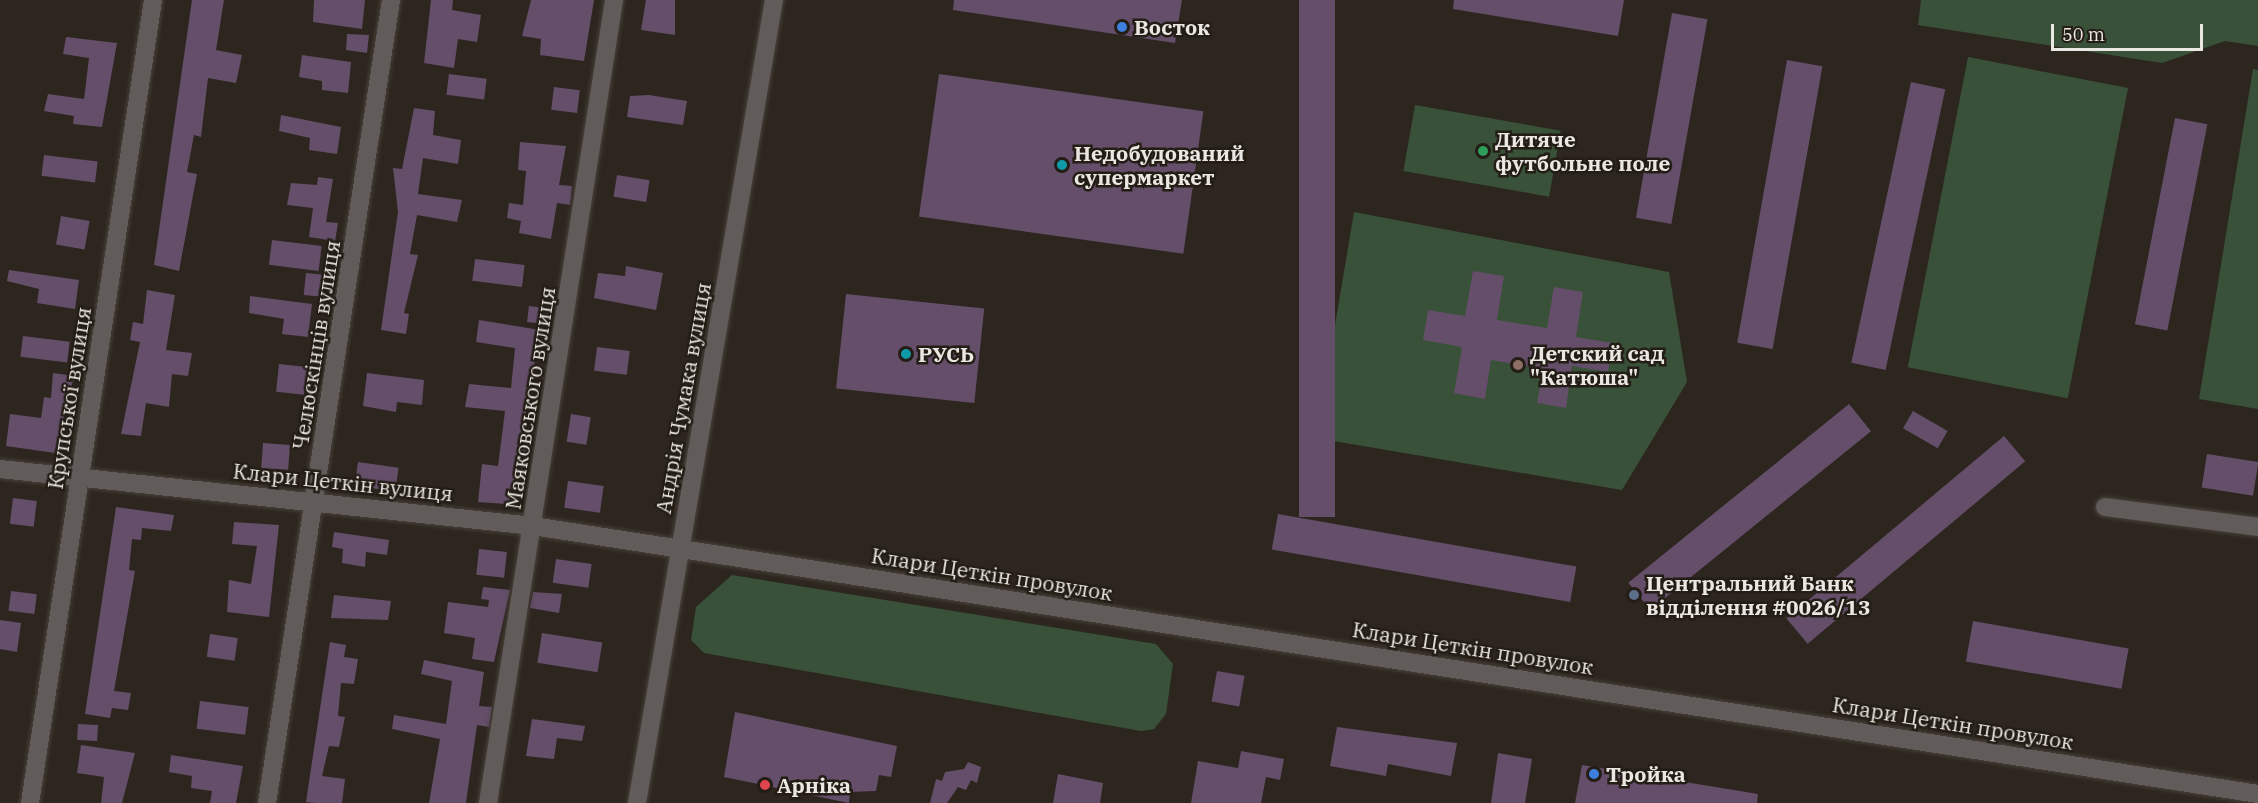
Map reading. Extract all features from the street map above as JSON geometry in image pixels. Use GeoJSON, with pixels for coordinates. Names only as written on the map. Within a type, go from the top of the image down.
{"type":"FeatureCollection","features":[{"type":"Feature","properties":{"kind":"street","name":"Крупської вулиця"},"geometry":{"type":"LineString","coordinates":[[30,803],[153,0]]}},
{"type":"Feature","properties":{"kind":"street","name":"Челюскінців вулиця"},"geometry":{"type":"LineString","coordinates":[[267,803],[391,0]]}},
{"type":"Feature","properties":{"kind":"street","name":"Маяковського вулиця"},"geometry":{"type":"LineString","coordinates":[[488,803],[614,0]]}},
{"type":"Feature","properties":{"kind":"street","name":"Андрія Чумака вулиця"},"geometry":{"type":"LineString","coordinates":[[637,803],[774,0]]}},
{"type":"Feature","properties":{"kind":"street","name":"Клари Цеткін вулиця"},"geometry":{"type":"LineString","coordinates":[[0,469],[80,475],[533,526],[680,548]]}},
{"type":"Feature","properties":{"kind":"street"},"geometry":{"type":"LineString","coordinates":[[2105,507],[2258,527]]}},
{"type":"Feature","properties":{"kind":"street","name":"Клари Цеткін провулок"},"geometry":{"type":"LineString","coordinates":[[680,548],[2258,794]]}},
{"type":"Feature","properties":{"kind":"green space"},"geometry":{"type":"Polygon","coordinates":[[[1921,0],[2258,0],[2258,46],[2225,41],[2162,63],[1918,25],[1921,0]]]}},
{"type":"Feature","properties":{"kind":"green space"},"geometry":{"type":"Polygon","coordinates":[[[1968,57],[2128,88],[2068,398],[1908,367],[1968,57]]]}},
{"type":"Feature","properties":{"kind":"green space"},"geometry":{"type":"Polygon","coordinates":[[[2253,69],[2258,70],[2258,409],[2199,399],[2253,69]]]}},
{"type":"Feature","properties":{"kind":"green space","name":"Дитяче футбольне поле"},"geometry":{"type":"Polygon","coordinates":[[[1415,105],[1561,131],[1549,197],[1403,171],[1415,105]]]}},
{"type":"Feature","properties":{"kind":"green space"},"geometry":{"type":"Polygon","coordinates":[[[1354,212],[1669,272],[1687,382],[1622,490],[1316,438],[1354,212]]]}},
{"type":"Feature","properties":{"kind":"green space"},"geometry":{"type":"Polygon","coordinates":[[[732,575],[1156,644],[1173,664],[1166,714],[1154,729],[1141,731],[704,653],[691,640],[696,607],[732,575]]]}},
{"type":"Feature","properties":{"kind":"building"},"geometry":{"type":"Polygon","coordinates":[[[192,0],[224,0],[216,50],[242,55],[236,83],[208,78],[201,137],[194,135],[187,172],[197,174],[179,271],[154,265],[192,0]]]}},
{"type":"Feature","properties":{"kind":"building"},"geometry":{"type":"Polygon","coordinates":[[[314,0],[365,0],[362,29],[313,22],[314,0]]]}},
{"type":"Feature","properties":{"kind":"building"},"geometry":{"type":"Polygon","coordinates":[[[431,0],[453,0],[452,10],[481,15],[477,42],[458,39],[454,68],[424,63],[431,0]]]}},
{"type":"Feature","properties":{"kind":"building"},"geometry":{"type":"Polygon","coordinates":[[[531,0],[594,0],[584,61],[540,55],[541,39],[522,36],[531,0]]]}},
{"type":"Feature","properties":{"kind":"building"},"geometry":{"type":"Polygon","coordinates":[[[646,0],[675,0],[675,35],[641,30],[646,0]]]}},
{"type":"Feature","properties":{"kind":"building","name":"Восток"},"geometry":{"type":"Polygon","coordinates":[[[954,0],[1182,0],[1175,43],[953,10],[954,0]]]}},
{"type":"Feature","properties":{"kind":"building"},"geometry":{"type":"Polygon","coordinates":[[[1299,0],[1335,0],[1335,517],[1299,517],[1299,0]]]}},
{"type":"Feature","properties":{"kind":"building"},"geometry":{"type":"Polygon","coordinates":[[[1454,0],[1624,0],[1618,36],[1453,9],[1454,0]]]}},
{"type":"Feature","properties":{"kind":"building"},"geometry":{"type":"Polygon","coordinates":[[[1672,13],[1707,19],[1671,224],[1636,218],[1672,13]]]}},
{"type":"Feature","properties":{"kind":"building"},"geometry":{"type":"Polygon","coordinates":[[[347,34],[369,35],[367,53],[346,50],[347,34]]]}},
{"type":"Feature","properties":{"kind":"building"},"geometry":{"type":"Polygon","coordinates":[[[66,37],[117,43],[102,127],[73,124],[74,116],[44,111],[48,94],[84,99],[89,58],[63,54],[66,37]]]}},
{"type":"Feature","properties":{"kind":"building"},"geometry":{"type":"Polygon","coordinates":[[[302,55],[351,62],[348,93],[322,90],[322,81],[299,77],[302,55]]]}},
{"type":"Feature","properties":{"kind":"building"},"geometry":{"type":"Polygon","coordinates":[[[1787,60],[1822,66],[1773,349],[1737,343],[1787,60]]]}},
{"type":"Feature","properties":{"kind":"building"},"geometry":{"type":"Polygon","coordinates":[[[449,74],[487,79],[484,99],[446,95],[449,74]]]}},
{"type":"Feature","properties":{"kind":"building","name":"Недобудований супермаркет"},"geometry":{"type":"Polygon","coordinates":[[[939,74],[1203,111],[1183,254],[919,217],[939,74]]]}},
{"type":"Feature","properties":{"kind":"building"},"geometry":{"type":"Polygon","coordinates":[[[1911,82],[1945,89],[1886,370],[1851,363],[1911,82]]]}},
{"type":"Feature","properties":{"kind":"building"},"geometry":{"type":"Polygon","coordinates":[[[554,87],[580,90],[577,113],[551,110],[554,87]]]}},
{"type":"Feature","properties":{"kind":"building"},"geometry":{"type":"Polygon","coordinates":[[[649,95],[687,101],[683,125],[627,117],[630,96],[649,95]]]}},
{"type":"Feature","properties":{"kind":"building"},"geometry":{"type":"Polygon","coordinates":[[[414,108],[435,111],[433,135],[461,140],[458,164],[423,158],[418,194],[462,200],[457,222],[417,215],[410,254],[418,255],[404,313],[409,314],[406,334],[381,330],[398,212],[393,168],[402,169],[414,108]]]}},
{"type":"Feature","properties":{"kind":"building"},"geometry":{"type":"Polygon","coordinates":[[[281,115],[341,127],[337,154],[309,150],[310,138],[279,131],[281,115]]]}},
{"type":"Feature","properties":{"kind":"building"},"geometry":{"type":"Polygon","coordinates":[[[2175,118],[2207,124],[2167,330],[2135,324],[2175,118]]]}},
{"type":"Feature","properties":{"kind":"building"},"geometry":{"type":"Polygon","coordinates":[[[520,142],[566,146],[559,185],[572,186],[570,205],[557,203],[551,239],[519,233],[521,221],[507,218],[509,203],[523,205],[526,171],[518,170],[520,142]]]}},
{"type":"Feature","properties":{"kind":"building"},"geometry":{"type":"Polygon","coordinates":[[[44,155],[98,162],[95,182],[41,176],[44,155]]]}},
{"type":"Feature","properties":{"kind":"building"},"geometry":{"type":"Polygon","coordinates":[[[617,175],[650,180],[646,202],[614,197],[617,175]]]}},
{"type":"Feature","properties":{"kind":"building"},"geometry":{"type":"Polygon","coordinates":[[[318,177],[333,179],[326,222],[338,223],[335,241],[309,237],[313,208],[287,205],[291,183],[317,185],[318,177]]]}},
{"type":"Feature","properties":{"kind":"building"},"geometry":{"type":"Polygon","coordinates":[[[61,216],[90,221],[85,250],[56,245],[61,216]]]}},
{"type":"Feature","properties":{"kind":"building"},"geometry":{"type":"Polygon","coordinates":[[[272,240],[322,246],[319,271],[269,265],[272,240]]]}},
{"type":"Feature","properties":{"kind":"building"},"geometry":{"type":"Polygon","coordinates":[[[475,259],[525,265],[522,287],[472,281],[475,259]]]}},
{"type":"Feature","properties":{"kind":"building"},"geometry":{"type":"Polygon","coordinates":[[[626,266],[663,273],[656,310],[594,298],[598,273],[625,276],[626,266]]]}},
{"type":"Feature","properties":{"kind":"building"},"geometry":{"type":"Polygon","coordinates":[[[9,270],[79,280],[75,309],[37,303],[39,289],[7,281],[9,270]]]}},
{"type":"Feature","properties":{"kind":"building"},"geometry":{"type":"Polygon","coordinates":[[[1473,271],[1504,276],[1497,320],[1547,328],[1554,287],[1583,292],[1576,337],[1613,343],[1608,372],[1572,366],[1566,408],[1537,403],[1543,369],[1491,360],[1485,399],[1454,393],[1462,347],[1423,340],[1428,310],[1465,316],[1473,271]]]}},
{"type":"Feature","properties":{"kind":"building"},"geometry":{"type":"Polygon","coordinates":[[[306,273],[325,275],[323,297],[304,295],[306,273]]]}},
{"type":"Feature","properties":{"kind":"building"},"geometry":{"type":"Polygon","coordinates":[[[147,290],[175,295],[166,350],[192,353],[188,376],[172,374],[169,407],[146,403],[141,436],[121,434],[140,342],[130,340],[133,322],[143,324],[147,290]]]}},
{"type":"Feature","properties":{"kind":"building"},"geometry":{"type":"Polygon","coordinates":[[[846,294],[984,309],[974,403],[836,388],[846,294]]]}},
{"type":"Feature","properties":{"kind":"building"},"geometry":{"type":"Polygon","coordinates":[[[250,296],[312,304],[308,337],[282,334],[284,319],[249,313],[250,296]]]}},
{"type":"Feature","properties":{"kind":"building"},"geometry":{"type":"Polygon","coordinates":[[[529,306],[552,309],[550,325],[527,322],[529,306]]]}},
{"type":"Feature","properties":{"kind":"building"},"geometry":{"type":"Polygon","coordinates":[[[479,320],[540,330],[524,428],[525,445],[532,446],[530,465],[523,464],[519,505],[478,502],[482,464],[498,466],[505,411],[465,407],[469,384],[511,388],[515,348],[476,342],[479,320]]]}},
{"type":"Feature","properties":{"kind":"building"},"geometry":{"type":"Polygon","coordinates":[[[23,336],[70,342],[67,363],[20,357],[23,336]]]}},
{"type":"Feature","properties":{"kind":"building"},"geometry":{"type":"Polygon","coordinates":[[[597,347],[630,351],[627,375],[594,371],[597,347]]]}},
{"type":"Feature","properties":{"kind":"building"},"geometry":{"type":"Polygon","coordinates":[[[279,364],[307,367],[304,395],[276,392],[279,364]]]}},
{"type":"Feature","properties":{"kind":"building"},"geometry":{"type":"Polygon","coordinates":[[[53,373],[74,376],[55,453],[6,446],[10,414],[41,418],[44,397],[51,398],[53,373]]]}},
{"type":"Feature","properties":{"kind":"building"},"geometry":{"type":"Polygon","coordinates":[[[367,373],[424,380],[422,405],[397,402],[396,412],[363,406],[367,373]]]}},
{"type":"Feature","properties":{"kind":"building"},"geometry":{"type":"Polygon","coordinates":[[[1849,404],[1871,431],[1650,610],[1628,583],[1849,404]]]}},
{"type":"Feature","properties":{"kind":"building"},"geometry":{"type":"Polygon","coordinates":[[[1913,411],[1948,431],[1938,448],[1903,428],[1913,411]]]}},
{"type":"Feature","properties":{"kind":"building"},"geometry":{"type":"Polygon","coordinates":[[[571,414],[591,417],[586,445],[567,442],[571,414]]]}},
{"type":"Feature","properties":{"kind":"building"},"geometry":{"type":"Polygon","coordinates":[[[2004,436],[2025,461],[1808,644],[1786,619],[2004,436]]]}},
{"type":"Feature","properties":{"kind":"building"},"geometry":{"type":"Polygon","coordinates":[[[263,443],[290,445],[288,470],[261,468],[263,443]]]}},
{"type":"Feature","properties":{"kind":"building"},"geometry":{"type":"Polygon","coordinates":[[[2207,454],[2258,462],[2253,496],[2202,488],[2207,454]]]}},
{"type":"Feature","properties":{"kind":"building"},"geometry":{"type":"Polygon","coordinates":[[[358,462],[399,468],[395,491],[355,486],[358,462]]]}},
{"type":"Feature","properties":{"kind":"building"},"geometry":{"type":"Polygon","coordinates":[[[568,481],[604,486],[600,513],[564,508],[568,481]]]}},
{"type":"Feature","properties":{"kind":"building"},"geometry":{"type":"Polygon","coordinates":[[[13,498],[37,501],[34,527],[10,524],[13,498]]]}},
{"type":"Feature","properties":{"kind":"building"},"geometry":{"type":"Polygon","coordinates":[[[116,507],[174,515],[171,531],[142,528],[141,540],[132,539],[129,570],[135,571],[114,691],[131,693],[128,710],[112,708],[110,718],[85,714],[116,507]]]}},
{"type":"Feature","properties":{"kind":"building"},"geometry":{"type":"Polygon","coordinates":[[[1278,514],[1576,567],[1570,602],[1272,549],[1278,514]]]}},
{"type":"Feature","properties":{"kind":"building"},"geometry":{"type":"Polygon","coordinates":[[[234,522],[279,525],[269,617],[227,612],[229,580],[251,584],[257,546],[232,544],[234,522]]]}},
{"type":"Feature","properties":{"kind":"building"},"geometry":{"type":"Polygon","coordinates":[[[334,532],[389,540],[387,555],[366,552],[365,567],[342,563],[343,549],[332,547],[334,532]]]}},
{"type":"Feature","properties":{"kind":"building"},"geometry":{"type":"Polygon","coordinates":[[[479,549],[507,552],[504,578],[476,575],[479,549]]]}},
{"type":"Feature","properties":{"kind":"building"},"geometry":{"type":"Polygon","coordinates":[[[556,559],[592,564],[588,588],[553,583],[556,559]]]}},
{"type":"Feature","properties":{"kind":"building"},"geometry":{"type":"Polygon","coordinates":[[[483,587],[510,590],[494,662],[472,659],[475,638],[444,633],[448,602],[488,607],[489,600],[481,599],[483,587]]]}},
{"type":"Feature","properties":{"kind":"building"},"geometry":{"type":"Polygon","coordinates":[[[11,591],[37,594],[34,614],[9,611],[11,591]]]}},
{"type":"Feature","properties":{"kind":"building"},"geometry":{"type":"Polygon","coordinates":[[[533,592],[562,594],[559,613],[530,608],[533,592]]]}},
{"type":"Feature","properties":{"kind":"building"},"geometry":{"type":"Polygon","coordinates":[[[334,595],[391,601],[388,620],[331,618],[334,595]]]}},
{"type":"Feature","properties":{"kind":"building"},"geometry":{"type":"Polygon","coordinates":[[[0,620],[21,623],[17,652],[0,649],[0,620]]]}},
{"type":"Feature","properties":{"kind":"building"},"geometry":{"type":"Polygon","coordinates":[[[1973,621],[2129,648],[2121,689],[1966,661],[1973,621]]]}},
{"type":"Feature","properties":{"kind":"building"},"geometry":{"type":"Polygon","coordinates":[[[542,633],[602,643],[598,672],[537,663],[542,633]]]}},
{"type":"Feature","properties":{"kind":"building"},"geometry":{"type":"Polygon","coordinates":[[[210,634],[238,638],[235,661],[207,657],[210,634]]]}},
{"type":"Feature","properties":{"kind":"building"},"geometry":{"type":"Polygon","coordinates":[[[330,642],[346,645],[344,657],[358,659],[354,684],[341,683],[338,716],[345,717],[339,747],[329,746],[322,776],[345,779],[342,803],[306,802],[330,642]]]}},
{"type":"Feature","properties":{"kind":"building"},"geometry":{"type":"Polygon","coordinates":[[[424,660],[484,672],[479,706],[492,707],[489,727],[477,725],[466,803],[429,803],[440,739],[392,729],[394,715],[446,724],[452,681],[421,674],[424,660]]]}},
{"type":"Feature","properties":{"kind":"building"},"geometry":{"type":"Polygon","coordinates":[[[1217,671],[1245,676],[1239,706],[1212,702],[1217,671]]]}},
{"type":"Feature","properties":{"kind":"building"},"geometry":{"type":"Polygon","coordinates":[[[200,701],[249,707],[245,735],[197,729],[200,701]]]}},
{"type":"Feature","properties":{"kind":"building"},"geometry":{"type":"Polygon","coordinates":[[[735,712],[897,746],[891,777],[879,775],[876,791],[850,792],[849,803],[724,777],[735,712]]]}},
{"type":"Feature","properties":{"kind":"building"},"geometry":{"type":"Polygon","coordinates":[[[532,719],[585,726],[582,741],[557,738],[554,759],[526,756],[532,719]]]}},
{"type":"Feature","properties":{"kind":"building"},"geometry":{"type":"Polygon","coordinates":[[[78,724],[98,725],[97,741],[77,740],[78,724]]]}},
{"type":"Feature","properties":{"kind":"building"},"geometry":{"type":"Polygon","coordinates":[[[1337,727],[1457,743],[1451,776],[1388,764],[1386,776],[1330,766],[1337,727]]]}},
{"type":"Feature","properties":{"kind":"building"},"geometry":{"type":"Polygon","coordinates":[[[81,745],[135,753],[122,803],[101,803],[104,777],[77,773],[81,745]]]}},
{"type":"Feature","properties":{"kind":"building"},"geometry":{"type":"Polygon","coordinates":[[[1241,751],[1284,759],[1280,780],[1266,777],[1261,803],[1191,803],[1198,761],[1238,768],[1241,751]]]}},
{"type":"Feature","properties":{"kind":"building"},"geometry":{"type":"Polygon","coordinates":[[[1498,753],[1532,759],[1525,803],[1491,803],[1498,753]]]}},
{"type":"Feature","properties":{"kind":"building"},"geometry":{"type":"Polygon","coordinates":[[[171,755],[243,766],[236,803],[210,803],[212,791],[191,788],[192,776],[169,772],[171,755]]]}},
{"type":"Feature","properties":{"kind":"building"},"geometry":{"type":"Polygon","coordinates":[[[968,762],[981,767],[977,783],[971,780],[966,790],[958,787],[947,803],[930,803],[936,779],[942,781],[945,772],[964,769],[968,762]]]}},
{"type":"Feature","properties":{"kind":"building"},"geometry":{"type":"Polygon","coordinates":[[[1582,765],[1758,794],[1757,803],[1575,803],[1582,765]]]}},
{"type":"Feature","properties":{"kind":"building"},"geometry":{"type":"Polygon","coordinates":[[[1058,774],[1103,783],[1100,803],[1053,803],[1058,774]]]}},
{"type":"Feature","properties":{"kind":"place","name":"Восток"},"geometry":{"type":"Point","coordinates":[1122,27]}},
{"type":"Feature","properties":{"kind":"place","name":"Дитяче футбольне поле"},"geometry":{"type":"Point","coordinates":[1483,151]}},
{"type":"Feature","properties":{"kind":"place","name":"Недобудований супермаркет"},"geometry":{"type":"Point","coordinates":[1062,165]}},
{"type":"Feature","properties":{"kind":"place","name":"РУСЬ"},"geometry":{"type":"Point","coordinates":[906,354]}},
{"type":"Feature","properties":{"kind":"place","name":"Детский сад \"Катюша\""},"geometry":{"type":"Point","coordinates":[1518,365]}},
{"type":"Feature","properties":{"kind":"place","name":"Центральний Банк відділення #0026/13"},"geometry":{"type":"Point","coordinates":[1634,595]}},
{"type":"Feature","properties":{"kind":"place","name":"Тройка"},"geometry":{"type":"Point","coordinates":[1594,774]}},
{"type":"Feature","properties":{"kind":"place","name":"Арніка"},"geometry":{"type":"Point","coordinates":[765,785]}}]}
